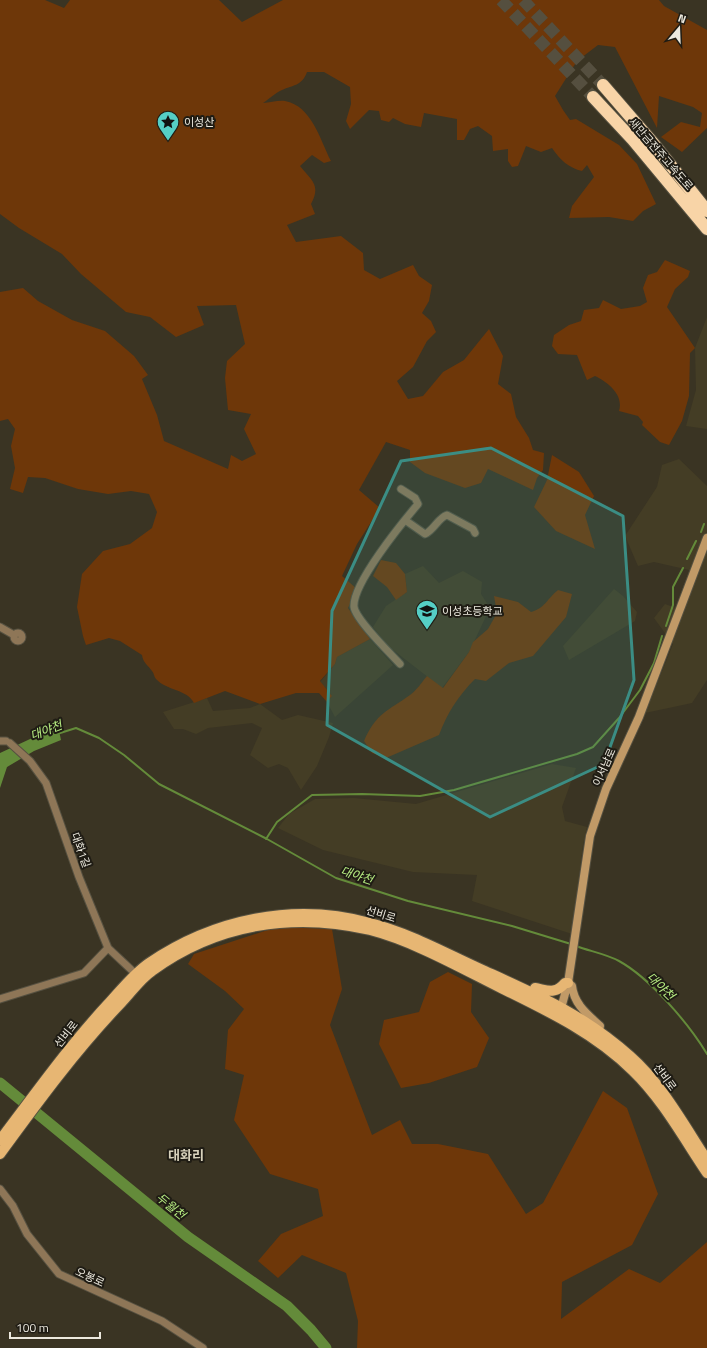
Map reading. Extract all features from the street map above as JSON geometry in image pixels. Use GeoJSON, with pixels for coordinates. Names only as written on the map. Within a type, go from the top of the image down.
{"type":"FeatureCollection","features":[{"type":"Feature","properties":{"kind":"highway","name":"새만금전주고속도로"},"geometry":{"type":"LineString","coordinates":[[603,85],[690,199]]}},
{"type":"Feature","properties":{"kind":"highway","name":"새만금전주고속도로"},"geometry":{"type":"LineString","coordinates":[[593,97],[703,211],[707,229]]}},
{"type":"Feature","properties":{"kind":"main road","name":"이서남로"},"geometry":{"type":"LineString","coordinates":[[558,1016],[568,984],[590,836],[603,795],[638,717],[707,538]]}},
{"type":"Feature","properties":{"kind":"main road","name":"선비로"},"geometry":{"type":"LineString","coordinates":[[20,1119],[86,1028],[139,977],[148,963],[195,936],[228,924],[263,917],[313,914],[340,916],[370,923],[404,934],[532,992],[562,1007],[599,1030],[631,1057],[648,1074],[707,1160]]}},
{"type":"Feature","properties":{"kind":"main road","name":"선비로"},"geometry":{"type":"LineString","coordinates":[[139,977],[183,952],[221,935],[254,925],[293,922],[332,923],[371,931],[400,940],[558,1016],[597,1041],[635,1073],[666,1111],[707,1173]]}},
{"type":"Feature","properties":{"kind":"main road"},"geometry":{"type":"LineString","coordinates":[[532,992],[535,988],[553,991],[560,988],[565,983],[572,986],[573,994],[582,1009],[600,1026],[599,1030]]}},
{"type":"Feature","properties":{"kind":"main road"},"geometry":{"type":"LineString","coordinates":[[0,1140],[20,1119]]}},
{"type":"Feature","properties":{"kind":"main road"},"geometry":{"type":"LineString","coordinates":[[0,1154],[20,1119]]}},
{"type":"Feature","properties":{"kind":"street"},"geometry":{"type":"LineString","coordinates":[[400,664],[364,625],[354,608],[355,598],[376,557],[418,504],[415,498],[401,489]]}},
{"type":"Feature","properties":{"kind":"street"},"geometry":{"type":"LineString","coordinates":[[405,520],[425,534],[430,532],[442,517],[447,515],[473,529],[475,533]]}},
{"type":"Feature","properties":{"kind":"street"},"geometry":{"type":"LineString","coordinates":[[0,627],[14,635]]}},
{"type":"Feature","properties":{"kind":"street","name":"대화1길"},"geometry":{"type":"LineString","coordinates":[[5,742],[30,761],[46,783],[79,877],[108,948],[139,977]]}},
{"type":"Feature","properties":{"kind":"street"},"geometry":{"type":"LineString","coordinates":[[0,999],[84,972],[108,948]]}},
{"type":"Feature","properties":{"kind":"street","name":"오봉로"},"geometry":{"type":"LineString","coordinates":[[0,1189],[13,1206],[27,1234],[59,1274],[162,1320],[203,1348]]}},
{"type":"Feature","properties":{"kind":"highlighted area"},"geometry":{"type":"Polygon","coordinates":[[[491,448],[623,516],[634,680],[604,764],[490,817],[327,725],[332,611],[401,461],[491,448]]]}},
{"type":"Feature","properties":{"kind":"shaded area"},"geometry":{"type":"Polygon","coordinates":[[[0,0],[45,0],[64,8],[70,0],[219,0],[242,22],[283,0],[659,0],[664,6],[707,30],[707,128],[682,152],[661,137],[681,122],[700,127],[702,113],[693,107],[659,96],[657,128],[615,47],[598,45],[577,61],[555,96],[570,120],[576,119],[619,145],[637,164],[656,204],[643,211],[633,221],[609,217],[569,218],[572,206],[594,177],[587,165],[582,171],[573,168],[562,160],[552,148],[541,152],[526,146],[518,166],[512,167],[508,161],[508,149],[493,151],[492,136],[478,126],[470,129],[464,140],[457,140],[457,119],[424,113],[421,127],[405,124],[393,118],[389,122],[381,120],[379,111],[369,110],[350,129],[346,121],[351,104],[350,87],[324,72],[307,72],[300,83],[279,91],[263,103],[285,101],[294,104],[302,110],[314,125],[331,161],[324,163],[312,155],[300,166],[314,184],[315,192],[311,204],[315,214],[287,225],[296,242],[341,236],[363,253],[364,270],[380,279],[413,265],[419,276],[432,285],[429,301],[422,313],[431,321],[436,332],[427,341],[413,367],[397,381],[408,399],[423,396],[443,372],[464,360],[489,329],[503,356],[498,384],[511,394],[516,417],[529,438],[533,450],[544,453],[543,470],[537,478],[533,490],[488,469],[481,483],[465,488],[425,473],[410,462],[410,450],[386,442],[359,490],[380,508],[357,544],[342,576],[357,589],[348,608],[370,639],[337,657],[335,664],[320,681],[332,696],[327,702],[319,693],[296,693],[260,704],[225,691],[194,703],[187,695],[166,686],[155,678],[153,672],[145,662],[142,655],[120,641],[109,638],[86,645],[77,607],[82,574],[103,551],[130,544],[152,528],[157,512],[149,494],[131,491],[108,494],[78,489],[45,478],[28,477],[23,493],[10,489],[15,468],[11,446],[15,429],[8,419],[0,421],[0,292],[23,288],[38,301],[72,320],[105,331],[134,356],[148,375],[142,379],[157,415],[164,441],[228,469],[231,455],[242,461],[256,454],[244,429],[251,414],[228,410],[225,378],[227,361],[245,344],[236,305],[197,306],[204,325],[176,337],[150,317],[126,312],[81,274],[62,254],[19,228],[0,214],[0,0]]]}},
{"type":"Feature","properties":{"kind":"shaded area"},"geometry":{"type":"Polygon","coordinates":[[[665,260],[690,271],[688,277],[675,289],[667,307],[695,348],[690,353],[689,396],[682,421],[669,445],[660,442],[642,425],[643,422],[638,416],[619,411],[620,405],[617,394],[610,385],[595,376],[587,380],[577,355],[558,354],[552,346],[554,335],[569,325],[581,321],[584,310],[599,308],[603,300],[621,309],[640,306],[647,302],[643,288],[648,275],[657,272],[665,260]]]}},
{"type":"Feature","properties":{"kind":"shaded area"},"geometry":{"type":"Polygon","coordinates":[[[707,317],[707,429],[686,426],[696,390],[695,348],[707,317]]]}},
{"type":"Feature","properties":{"kind":"shaded area"},"geometry":{"type":"Polygon","coordinates":[[[552,455],[579,472],[594,496],[585,515],[595,549],[556,531],[534,507],[547,480],[552,455]]]}},
{"type":"Feature","properties":{"kind":"shaded area"},"geometry":{"type":"Polygon","coordinates":[[[679,459],[707,486],[707,680],[692,703],[645,713],[673,644],[654,618],[665,604],[676,608],[689,570],[654,562],[638,566],[625,536],[657,487],[662,465],[679,459]]]}},
{"type":"Feature","properties":{"kind":"shaded area"},"geometry":{"type":"Polygon","coordinates":[[[381,560],[396,563],[405,574],[407,592],[396,600],[387,587],[373,576],[381,560]]]}},
{"type":"Feature","properties":{"kind":"shaded area","name":"이성초등학교"},"geometry":{"type":"Polygon","coordinates":[[[423,566],[439,583],[463,571],[482,582],[481,594],[490,608],[469,652],[442,688],[388,646],[373,627],[386,606],[407,592],[405,574],[423,566]]]}},
{"type":"Feature","properties":{"kind":"shaded area"},"geometry":{"type":"Polygon","coordinates":[[[614,589],[623,596],[637,612],[635,621],[569,660],[563,646],[614,589]]]}},
{"type":"Feature","properties":{"kind":"shaded area"},"geometry":{"type":"Polygon","coordinates":[[[558,590],[572,594],[566,617],[533,656],[509,663],[486,681],[475,679],[454,705],[439,735],[386,758],[372,753],[364,741],[373,724],[383,714],[413,693],[427,676],[443,688],[469,652],[473,642],[488,629],[497,613],[494,596],[518,602],[531,612],[543,606],[558,590]]]}},
{"type":"Feature","properties":{"kind":"shaded area"},"geometry":{"type":"Polygon","coordinates":[[[370,639],[393,665],[335,717],[327,702],[332,696],[320,682],[335,664],[337,657],[370,639]]]}},
{"type":"Feature","properties":{"kind":"shaded area"},"geometry":{"type":"Polygon","coordinates":[[[207,698],[213,711],[250,708],[260,704],[282,720],[298,715],[333,723],[317,766],[301,790],[288,768],[279,764],[268,768],[250,755],[262,728],[252,723],[208,728],[196,734],[183,729],[174,729],[163,712],[207,698]]]}},
{"type":"Feature","properties":{"kind":"shaded area"},"geometry":{"type":"Polygon","coordinates":[[[58,726],[61,740],[34,751],[7,767],[0,788],[0,753],[58,726]]]}},
{"type":"Feature","properties":{"kind":"shaded area"},"geometry":{"type":"Polygon","coordinates":[[[552,764],[576,768],[562,807],[565,821],[587,827],[583,845],[572,934],[472,901],[477,875],[413,872],[323,850],[278,828],[289,814],[315,799],[354,798],[416,804],[552,764]]]}},
{"type":"Feature","properties":{"kind":"shaded area"},"geometry":{"type":"Polygon","coordinates":[[[277,927],[332,929],[342,989],[330,1025],[372,1135],[400,1120],[412,1144],[438,1144],[488,1154],[526,1214],[543,1203],[603,1091],[627,1108],[658,1194],[632,1245],[562,1282],[561,1319],[629,1269],[660,1283],[707,1242],[707,1348],[357,1348],[358,1321],[346,1273],[302,1255],[278,1278],[258,1261],[281,1234],[323,1216],[318,1189],[270,1174],[234,1120],[244,1075],[225,1069],[228,1030],[244,1009],[225,991],[188,964],[194,954],[277,927]]]}},
{"type":"Feature","properties":{"kind":"shaded area"},"geometry":{"type":"Polygon","coordinates":[[[448,972],[472,984],[471,1012],[489,1038],[477,1067],[429,1083],[401,1088],[379,1044],[384,1020],[419,1012],[430,982],[448,972]]]}},
{"type":"Feature","properties":{"kind":"waterway"},"geometry":{"type":"LineString","coordinates":[[701,532],[704,524]]}},
{"type":"Feature","properties":{"kind":"waterway"},"geometry":{"type":"LineString","coordinates":[[687,559],[696,541]]}},
{"type":"Feature","properties":{"kind":"waterway"},"geometry":{"type":"LineString","coordinates":[[666,626],[673,605],[673,587],[683,568]]}},
{"type":"Feature","properties":{"kind":"waterway"},"geometry":{"type":"LineString","coordinates":[[266,839],[277,822],[312,795],[362,794],[420,796],[454,790],[577,754],[593,747],[619,718],[640,690],[654,663],[662,636]]}},
{"type":"Feature","properties":{"kind":"waterway","name":"대야천"},"geometry":{"type":"LineString","coordinates":[[57,734],[76,728],[99,738],[124,755],[159,784],[267,839],[336,878],[408,901],[512,926],[571,944]]}},
{"type":"Feature","properties":{"kind":"waterway","name":"대야천"},"geometry":{"type":"LineString","coordinates":[[576,946],[603,954],[619,961],[643,978],[668,1003],[690,1029],[707,1054]]}},
{"type":"Feature","properties":{"kind":"waterway","name":"두월천"},"geometry":{"type":"LineString","coordinates":[[0,1083],[188,1237],[287,1306],[311,1330],[326,1348]]}},
{"type":"Feature","properties":{"kind":"tunnel"},"geometry":{"type":"LineString","coordinates":[[501,0],[593,97]]}},
{"type":"Feature","properties":{"kind":"tunnel"},"geometry":{"type":"LineString","coordinates":[[523,0],[603,85]]}},
{"type":"Feature","properties":{"kind":"place","name":"이성산"},"geometry":{"type":"Point","coordinates":[168,142]}},
{"type":"Feature","properties":{"kind":"place","name":"이성초등학교"},"geometry":{"type":"Point","coordinates":[427,630]}},
{"type":"Feature","properties":{"kind":"district","name":"대화리"},"geometry":{"type":"Point","coordinates":[186,1155]}}]}
